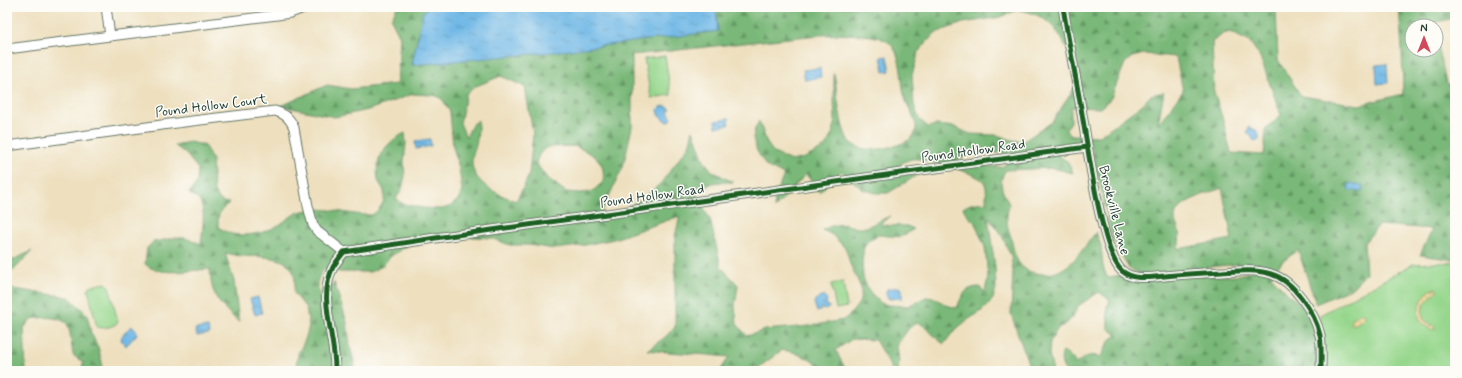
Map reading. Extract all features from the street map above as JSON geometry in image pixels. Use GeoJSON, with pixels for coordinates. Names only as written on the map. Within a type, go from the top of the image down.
{"type":"FeatureCollection","features":[{"type":"Feature","properties":{"kind":"street"},"geometry":{"type":"LineString","coordinates":[[106,7],[110,36]]}},
{"type":"Feature","properties":{"kind":"street"},"geometry":{"type":"LineString","coordinates":[[7,49],[277,15],[290,13],[306,7]]}},
{"type":"Feature","properties":{"kind":"street","name":"Brookville Lane"},"geometry":{"type":"LineString","coordinates":[[1063,7],[1095,192],[1106,238],[1114,261],[1121,270],[1132,277],[1140,278],[1244,271],[1271,274],[1282,279],[1297,294],[1310,311],[1316,322],[1320,336],[1322,371]]}},
{"type":"Feature","properties":{"kind":"street","name":"Pound Hollow Court"},"geometry":{"type":"LineString","coordinates":[[7,146],[275,111],[282,113],[288,117],[294,128],[308,206],[313,225],[317,231],[344,252]]}},
{"type":"Feature","properties":{"kind":"street","name":"Pound Hollow Road"},"geometry":{"type":"LineString","coordinates":[[344,252],[1087,147]]}},
{"type":"Feature","properties":{"kind":"street"},"geometry":{"type":"LineString","coordinates":[[335,371],[334,346],[327,307],[327,290],[329,277],[334,265],[344,252]]}},
{"type":"Feature","properties":{"kind":"green space"},"geometry":{"type":"Polygon","coordinates":[[[397,7],[429,7],[423,12],[412,65],[718,31],[716,7],[1276,7],[1278,60],[1301,96],[1359,105],[1403,94],[1399,7],[1455,7],[1455,18],[1444,20],[1444,18],[1404,18],[1404,58],[1441,58],[1446,83],[1455,86],[1455,260],[1420,255],[1432,229],[1379,225],[1364,243],[1366,274],[1352,288],[1316,304],[1298,250],[1282,262],[1271,276],[1288,294],[1307,310],[1312,321],[1319,357],[1315,371],[1065,371],[1061,361],[1063,351],[1071,357],[1076,364],[1084,358],[1090,356],[1097,356],[1100,358],[1110,340],[1117,335],[1108,328],[1107,307],[1110,300],[1099,292],[1078,306],[1073,317],[1067,323],[1058,328],[1050,342],[1049,355],[1053,371],[1025,371],[1028,363],[1011,314],[1013,271],[1011,256],[1002,236],[988,217],[995,267],[996,288],[993,299],[983,310],[953,332],[944,344],[924,326],[917,322],[909,328],[897,345],[899,362],[898,371],[893,371],[875,340],[852,339],[836,350],[847,371],[828,371],[807,358],[793,352],[782,350],[754,371],[720,371],[729,357],[647,350],[664,338],[675,327],[675,236],[680,216],[614,239],[580,246],[555,249],[529,245],[510,245],[491,238],[427,234],[391,256],[382,266],[370,272],[339,272],[325,268],[319,277],[317,286],[323,299],[334,282],[347,322],[350,346],[356,371],[295,371],[298,354],[305,340],[309,326],[306,308],[294,293],[295,279],[294,273],[290,266],[278,259],[239,256],[225,253],[234,281],[239,322],[221,305],[217,299],[212,287],[210,269],[167,272],[151,268],[145,264],[147,248],[153,242],[174,238],[185,238],[201,244],[203,215],[201,204],[198,199],[189,194],[197,182],[198,169],[186,154],[174,145],[189,142],[204,145],[212,159],[214,192],[222,202],[230,203],[223,208],[220,213],[218,218],[218,227],[232,234],[250,235],[262,232],[279,225],[296,213],[312,209],[372,215],[378,211],[384,198],[384,191],[378,180],[377,172],[380,158],[387,146],[392,141],[405,133],[405,176],[402,189],[396,199],[403,204],[423,208],[442,209],[451,206],[459,199],[462,190],[459,168],[453,147],[450,112],[443,100],[437,96],[413,94],[368,110],[335,117],[281,106],[327,85],[351,89],[397,84],[400,37],[391,19],[397,7]],[[1018,10],[1001,17],[963,23],[935,33],[919,51],[912,75],[914,105],[919,119],[928,127],[937,125],[955,127],[970,134],[997,135],[1012,140],[1024,141],[1052,122],[1081,78],[1065,43],[1051,25],[1032,13],[1018,10]],[[1230,32],[1223,34],[1212,42],[1214,92],[1231,153],[1264,155],[1266,129],[1281,115],[1260,57],[1250,42],[1230,32]],[[852,34],[818,35],[632,55],[632,127],[623,167],[596,223],[641,200],[660,184],[689,146],[693,130],[704,161],[712,171],[733,182],[712,183],[704,187],[696,196],[710,219],[721,267],[738,285],[735,306],[737,324],[747,336],[765,330],[809,326],[843,320],[850,315],[859,303],[861,288],[850,264],[846,249],[831,234],[822,230],[831,226],[843,224],[856,228],[862,228],[891,216],[880,225],[907,226],[914,229],[900,237],[878,235],[868,240],[864,247],[862,261],[863,277],[868,290],[881,303],[888,305],[908,306],[926,297],[935,298],[946,305],[957,308],[967,290],[980,287],[985,292],[988,277],[985,247],[975,223],[967,215],[963,208],[974,203],[986,203],[986,187],[982,180],[959,169],[926,160],[912,159],[893,169],[916,176],[888,193],[876,193],[862,189],[842,171],[819,192],[806,174],[774,209],[775,196],[784,175],[766,166],[757,151],[753,138],[755,129],[759,121],[767,143],[774,153],[791,161],[805,158],[825,147],[833,132],[835,119],[834,73],[844,131],[851,143],[863,149],[882,149],[905,142],[914,135],[916,131],[915,121],[903,91],[898,59],[891,45],[885,40],[878,37],[852,34]],[[1144,54],[1132,57],[1125,63],[1111,98],[1100,108],[1071,107],[1071,122],[1065,130],[1072,135],[1099,136],[1143,104],[1151,95],[1164,92],[1158,124],[1183,91],[1176,57],[1144,54]],[[501,76],[476,86],[466,94],[460,123],[466,137],[472,125],[478,120],[476,147],[472,156],[473,168],[480,181],[486,186],[501,195],[516,201],[529,174],[533,134],[525,87],[501,76]],[[1070,144],[1059,156],[1068,162],[1073,173],[1052,168],[1006,170],[1004,173],[1002,179],[1003,193],[1009,204],[1007,224],[1014,252],[1020,264],[1024,268],[1037,273],[1055,273],[1075,259],[1096,232],[1101,246],[1103,267],[1107,277],[1141,273],[1129,269],[1112,237],[1091,145],[1070,144]],[[575,146],[548,147],[543,150],[536,163],[546,177],[566,192],[582,193],[593,191],[603,182],[603,168],[593,155],[575,146]],[[982,151],[954,160],[984,166],[1002,167],[1017,153],[982,151]],[[1222,188],[1193,199],[1186,203],[1176,213],[1175,221],[1179,231],[1178,249],[1232,239],[1222,188]],[[1252,263],[1209,267],[1192,271],[1212,276],[1236,276],[1264,267],[1252,263]]]}},
{"type":"Feature","properties":{"kind":"green space"},"geometry":{"type":"Polygon","coordinates":[[[665,56],[671,95],[651,98],[644,59],[665,56]]]}},
{"type":"Feature","properties":{"kind":"green space"},"geometry":{"type":"Polygon","coordinates":[[[32,251],[7,279],[7,265],[11,261],[32,251]]]}},
{"type":"Feature","properties":{"kind":"green space"},"geometry":{"type":"Polygon","coordinates":[[[1455,262],[1455,371],[1323,371],[1320,315],[1413,264],[1455,262]]]}},
{"type":"Feature","properties":{"kind":"green space"},"geometry":{"type":"Polygon","coordinates":[[[843,282],[847,307],[836,309],[831,284],[843,282]]]}},
{"type":"Feature","properties":{"kind":"green space"},"geometry":{"type":"Polygon","coordinates":[[[106,283],[109,286],[118,322],[105,328],[99,328],[97,327],[88,290],[90,286],[106,283]]]}},
{"type":"Feature","properties":{"kind":"green space"},"geometry":{"type":"Polygon","coordinates":[[[7,288],[69,297],[87,314],[91,333],[98,347],[102,362],[101,371],[82,371],[83,362],[73,355],[67,323],[59,319],[45,318],[31,319],[24,328],[26,371],[7,371],[7,288]]]}},
{"type":"Feature","properties":{"kind":"sand"},"geometry":{"type":"Polygon","coordinates":[[[1435,288],[1437,291],[1427,300],[1423,307],[1424,320],[1435,327],[1433,330],[1423,324],[1419,319],[1419,309],[1423,298],[1435,288]]]}},
{"type":"Feature","properties":{"kind":"sand"},"geometry":{"type":"Polygon","coordinates":[[[1364,313],[1365,318],[1354,325],[1351,323],[1352,319],[1359,314],[1364,313]]]}},
{"type":"Feature","properties":{"kind":"water"},"geometry":{"type":"Polygon","coordinates":[[[429,7],[716,7],[718,31],[553,52],[412,65],[423,12],[429,7]]]}},
{"type":"Feature","properties":{"kind":"water"},"geometry":{"type":"Polygon","coordinates":[[[887,56],[890,71],[884,72],[881,57],[887,56]]]}},
{"type":"Feature","properties":{"kind":"water"},"geometry":{"type":"Polygon","coordinates":[[[1387,64],[1388,83],[1377,84],[1376,65],[1387,64]]]}},
{"type":"Feature","properties":{"kind":"water"},"geometry":{"type":"Polygon","coordinates":[[[820,68],[821,77],[805,80],[803,70],[820,68]]]}},
{"type":"Feature","properties":{"kind":"water"},"geometry":{"type":"Polygon","coordinates":[[[666,106],[671,109],[668,111],[672,119],[667,122],[659,116],[658,109],[666,106]]]}},
{"type":"Feature","properties":{"kind":"water"},"geometry":{"type":"Polygon","coordinates":[[[728,117],[730,119],[728,121],[729,125],[716,127],[715,121],[726,119],[728,117]]]}},
{"type":"Feature","properties":{"kind":"water"},"geometry":{"type":"Polygon","coordinates":[[[1249,127],[1256,130],[1259,135],[1259,139],[1256,141],[1253,140],[1251,135],[1247,132],[1249,127]]]}},
{"type":"Feature","properties":{"kind":"water"},"geometry":{"type":"Polygon","coordinates":[[[430,139],[431,146],[416,149],[415,141],[430,139]]]}},
{"type":"Feature","properties":{"kind":"water"},"geometry":{"type":"Polygon","coordinates":[[[1349,183],[1363,185],[1362,192],[1348,190],[1349,183]]]}},
{"type":"Feature","properties":{"kind":"water"},"geometry":{"type":"Polygon","coordinates":[[[900,287],[902,289],[902,298],[889,299],[887,297],[887,289],[900,287]]]}},
{"type":"Feature","properties":{"kind":"water"},"geometry":{"type":"Polygon","coordinates":[[[823,296],[827,300],[826,304],[829,308],[825,310],[821,308],[820,311],[817,312],[814,303],[815,300],[823,296]]]}},
{"type":"Feature","properties":{"kind":"water"},"geometry":{"type":"Polygon","coordinates":[[[258,297],[262,313],[255,315],[250,299],[258,297]]]}},
{"type":"Feature","properties":{"kind":"water"},"geometry":{"type":"Polygon","coordinates":[[[130,327],[133,327],[137,334],[126,346],[121,340],[122,336],[130,327]]]}},
{"type":"Feature","properties":{"kind":"water"},"geometry":{"type":"Polygon","coordinates":[[[208,327],[209,334],[197,336],[195,329],[208,327]]]}},
{"type":"Feature","properties":{"kind":"cycle path"},"geometry":{"type":"LineString","coordinates":[[1063,7],[1092,176],[1102,223],[1115,261],[1122,271],[1132,276],[1143,278],[1246,271],[1265,272],[1279,277],[1302,298],[1313,317],[1321,339],[1321,371]]}},
{"type":"Feature","properties":{"kind":"cycle path"},"geometry":{"type":"LineString","coordinates":[[335,371],[335,358],[328,318],[327,292],[333,267],[344,252],[1087,147]]}}]}
